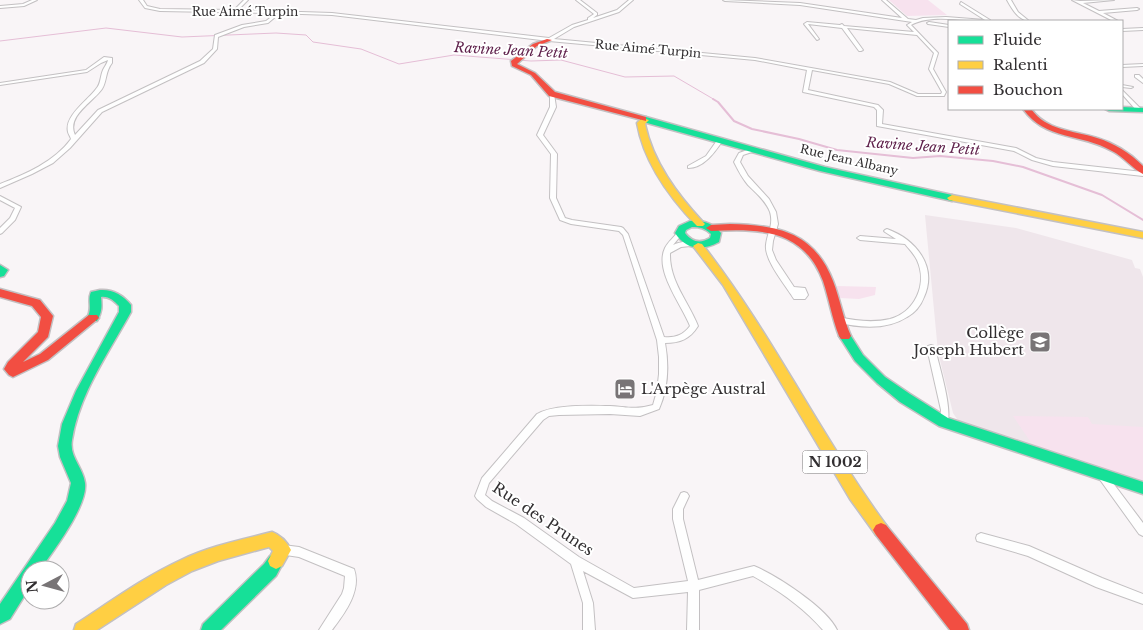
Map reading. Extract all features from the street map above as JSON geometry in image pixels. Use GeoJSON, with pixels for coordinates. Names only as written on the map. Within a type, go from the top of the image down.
{"type":"FeatureCollection","features":[{"type":"Feature","properties":{"kind":"street"},"geometry":{"type":"LineString","coordinates":[[0,7],[24,5],[36,0]]}},
{"type":"Feature","properties":{"kind":"street","name":"Rue Aimé Turpin"},"geometry":{"type":"LineString","coordinates":[[141,0],[146,7],[160,10],[353,16],[549,40],[755,59],[890,83],[917,95],[942,95],[947,93]]}},
{"type":"Feature","properties":{"kind":"street"},"geometry":{"type":"LineString","coordinates":[[234,12],[246,0]]}},
{"type":"Feature","properties":{"kind":"street"},"geometry":{"type":"LineString","coordinates":[[578,0],[596,14],[585,21]]}},
{"type":"Feature","properties":{"kind":"street"},"geometry":{"type":"LineString","coordinates":[[552,94],[541,80],[514,65],[515,60],[535,45],[549,40],[585,21],[618,11],[631,0]]}},
{"type":"Feature","properties":{"kind":"street"},"geometry":{"type":"LineString","coordinates":[[725,0],[800,4],[948,26]]}},
{"type":"Feature","properties":{"kind":"street"},"geometry":{"type":"LineString","coordinates":[[884,0],[907,20]]}},
{"type":"Feature","properties":{"kind":"street"},"geometry":{"type":"LineString","coordinates":[[1009,0],[1017,13],[1026,20]]}},
{"type":"Feature","properties":{"kind":"street"},"geometry":{"type":"LineString","coordinates":[[1074,0],[1114,20]]}},
{"type":"Feature","properties":{"kind":"street"},"geometry":{"type":"LineString","coordinates":[[1079,3],[1112,0]]}},
{"type":"Feature","properties":{"kind":"street"},"geometry":{"type":"LineString","coordinates":[[961,3],[988,20]]}},
{"type":"Feature","properties":{"kind":"street"},"geometry":{"type":"LineString","coordinates":[[1098,12],[1137,9]]}},
{"type":"Feature","properties":{"kind":"street"},"geometry":{"type":"LineString","coordinates":[[0,186],[35,171],[66,150],[100,111],[209,57],[215,49],[218,35],[243,26],[267,22],[272,18],[270,12]]}},
{"type":"Feature","properties":{"kind":"street"},"geometry":{"type":"LineString","coordinates":[[947,93],[931,69],[936,54],[909,25],[916,21],[948,20]]}},
{"type":"Feature","properties":{"kind":"street"},"geometry":{"type":"LineString","coordinates":[[818,39],[807,23],[917,34]]}},
{"type":"Feature","properties":{"kind":"street"},"geometry":{"type":"LineString","coordinates":[[1123,24],[1132,29]]}},
{"type":"Feature","properties":{"kind":"street"},"geometry":{"type":"LineString","coordinates":[[842,26],[861,50]]}},
{"type":"Feature","properties":{"kind":"street"},"geometry":{"type":"LineString","coordinates":[[1123,30],[1143,29]]}},
{"type":"Feature","properties":{"kind":"street"},"geometry":{"type":"LineString","coordinates":[[0,84],[86,71],[106,58],[110,59],[110,63],[103,71],[100,87],[73,117],[70,129],[71,137],[74,139]]}},
{"type":"Feature","properties":{"kind":"street"},"geometry":{"type":"LineString","coordinates":[[1123,66],[1143,65]]}},
{"type":"Feature","properties":{"kind":"street"},"geometry":{"type":"LineString","coordinates":[[810,68],[805,91],[876,106],[880,110],[879,125],[1016,150],[1028,157],[1054,164],[1142,170]]}},
{"type":"Feature","properties":{"kind":"street"},"geometry":{"type":"LineString","coordinates":[[1137,76],[1143,82]]}},
{"type":"Feature","properties":{"kind":"street"},"geometry":{"type":"LineString","coordinates":[[1123,86],[1131,87]]}},
{"type":"Feature","properties":{"kind":"street"},"geometry":{"type":"LineString","coordinates":[[1123,92],[1141,110]]}},
{"type":"Feature","properties":{"kind":"street","name":"Rue Jean Albany"},"geometry":{"type":"LineString","coordinates":[[552,94],[823,169],[963,200],[1143,235]]}},
{"type":"Feature","properties":{"kind":"street","name":"Rue des Prunes"},"geometry":{"type":"LineString","coordinates":[[552,94],[553,107],[540,136],[554,154],[553,198],[562,219],[621,229],[626,235],[664,356],[662,392],[656,407],[640,412],[610,410],[547,413],[540,417],[485,481],[480,496],[489,504],[520,521],[575,561],[633,593],[694,586],[754,571],[786,588],[813,609],[831,630]]}},
{"type":"Feature","properties":{"kind":"street"},"geometry":{"type":"LineString","coordinates":[[1123,109],[1141,110]]}},
{"type":"Feature","properties":{"kind":"street"},"geometry":{"type":"LineString","coordinates":[[1028,110],[1034,120],[1041,126],[1085,137],[1108,146],[1123,154],[1142,170]]}},
{"type":"Feature","properties":{"kind":"street"},"geometry":{"type":"LineString","coordinates":[[645,120],[641,123],[640,128],[648,148],[676,195],[691,215],[713,236]]}},
{"type":"Feature","properties":{"kind":"street"},"geometry":{"type":"LineString","coordinates":[[690,167],[708,157],[720,140]]}},
{"type":"Feature","properties":{"kind":"street"},"geometry":{"type":"LineString","coordinates":[[753,150],[741,154],[737,162],[744,176],[774,213],[774,231],[769,242],[769,253],[792,289]]}},
{"type":"Feature","properties":{"kind":"street"},"geometry":{"type":"LineString","coordinates":[[676,195],[684,240],[695,245]]}},
{"type":"Feature","properties":{"kind":"street"},"geometry":{"type":"LineString","coordinates":[[0,198],[18,207],[14,219],[0,232]]}},
{"type":"Feature","properties":{"kind":"street"},"geometry":{"type":"LineString","coordinates":[[660,340],[683,338],[690,334],[694,326],[691,315],[674,287],[667,263],[667,252],[683,229],[700,224]]}},
{"type":"Feature","properties":{"kind":"street"},"geometry":{"type":"LineString","coordinates":[[667,252],[679,246],[695,245],[713,236],[732,230],[774,231],[810,252],[820,264],[827,279],[839,320],[851,347],[876,375],[914,405],[944,422],[1143,488]]}},
{"type":"Feature","properties":{"kind":"street"},"geometry":{"type":"LineString","coordinates":[[839,320],[858,324],[882,323],[904,316],[914,307],[923,293],[924,277],[920,259],[907,242],[887,231]]}},
{"type":"Feature","properties":{"kind":"street","name":"N 1002"},"geometry":{"type":"LineString","coordinates":[[713,236],[727,283]]}},
{"type":"Feature","properties":{"kind":"street"},"geometry":{"type":"LineString","coordinates":[[860,238],[907,242]]}},
{"type":"Feature","properties":{"kind":"street","name":"N 1002"},"geometry":{"type":"LineString","coordinates":[[695,245],[727,283],[855,494],[878,526],[961,630]]}},
{"type":"Feature","properties":{"kind":"street"},"geometry":{"type":"LineString","coordinates":[[0,268],[3,270],[0,274]]}},
{"type":"Feature","properties":{"kind":"street"},"geometry":{"type":"LineString","coordinates":[[0,293],[36,303],[47,316],[44,334],[12,365],[10,369],[12,372],[18,371],[41,358],[95,317],[98,310],[95,296],[101,292],[107,292],[117,297],[125,304],[126,312],[88,383],[66,434],[64,452],[78,485],[75,500],[38,560]]}},
{"type":"Feature","properties":{"kind":"street"},"geometry":{"type":"LineString","coordinates":[[931,348],[945,410],[944,422]]}},
{"type":"Feature","properties":{"kind":"street"},"geometry":{"type":"LineString","coordinates":[[1101,474],[1143,531]]}},
{"type":"Feature","properties":{"kind":"street"},"geometry":{"type":"LineString","coordinates":[[684,496],[678,509],[678,519],[694,586],[693,630]]}},
{"type":"Feature","properties":{"kind":"street"},"geometry":{"type":"LineString","coordinates":[[981,538],[1029,551],[1100,584],[1143,599]]}},
{"type":"Feature","properties":{"kind":"street"},"geometry":{"type":"LineString","coordinates":[[82,630],[186,565],[221,552],[272,539],[283,550],[299,552],[350,573],[353,582],[347,596],[325,630]]}},
{"type":"Feature","properties":{"kind":"street"},"geometry":{"type":"LineString","coordinates":[[209,630],[270,570],[283,550]]}},
{"type":"Feature","properties":{"kind":"street"},"geometry":{"type":"LineString","coordinates":[[575,561],[588,603],[589,630]]}},
{"type":"Feature","properties":{"kind":"street"},"geometry":{"type":"LineString","coordinates":[[0,616],[4,613],[20,588]]}},
{"type":"Feature","properties":{"kind":"shaded area"},"geometry":{"type":"Polygon","coordinates":[[[889,0],[928,0],[947,15],[907,16],[889,0]]]}},
{"type":"Feature","properties":{"kind":"shaded area","name":"Collège Joseph Hubert"},"geometry":{"type":"Polygon","coordinates":[[[925,215],[1016,228],[1132,260],[1135,268],[1140,269],[1143,277],[1143,482],[959,422],[953,413],[938,352],[925,215]]]}},
{"type":"Feature","properties":{"kind":"shaded area"},"geometry":{"type":"Polygon","coordinates":[[[837,286],[876,287],[875,295],[859,299],[840,298],[837,295],[837,286]]]}},
{"type":"Feature","properties":{"kind":"shaded area"},"geometry":{"type":"Polygon","coordinates":[[[1013,416],[1088,417],[1092,424],[1143,427],[1143,481],[1032,444],[1013,416]]]}},
{"type":"Feature","properties":{"kind":"waterway","name":"Ravine Jean Petit"},"geometry":{"type":"LineString","coordinates":[[0,41],[106,28],[182,37],[276,33],[306,35],[313,42],[361,49],[399,64],[454,55],[531,61],[561,60],[625,77],[674,76],[715,100]]}},
{"type":"Feature","properties":{"kind":"waterway","name":"Ravine Jean Petit"},"geometry":{"type":"LineString","coordinates":[[713,99],[718,102],[734,121],[752,129],[799,139],[837,150],[913,158],[940,156],[993,161],[1023,167],[1102,195],[1143,220]]}},
{"type":"Feature","properties":{"kind":"traffic: fast"},"geometry":{"type":"LineString","coordinates":[[1123,109],[1143,110]]}},
{"type":"Feature","properties":{"kind":"traffic: fast"},"geometry":{"type":"LineString","coordinates":[[643,119],[823,169],[952,198]]}},
{"type":"Feature","properties":{"kind":"traffic: fast"},"geometry":{"type":"LineString","coordinates":[[690,224],[708,226],[716,233],[715,240],[700,245],[687,241],[680,233],[682,228],[690,224]]}},
{"type":"Feature","properties":{"kind":"traffic: fast"},"geometry":{"type":"LineString","coordinates":[[0,268],[3,270],[0,274]]}},
{"type":"Feature","properties":{"kind":"traffic: fast"},"geometry":{"type":"LineString","coordinates":[[38,560],[60,528],[74,503],[78,483],[65,452],[65,440],[69,424],[90,374],[125,312],[125,305],[112,295],[104,293],[95,295],[97,310],[93,318]]}},
{"type":"Feature","properties":{"kind":"traffic: fast"},"geometry":{"type":"LineString","coordinates":[[845,336],[859,358],[881,380],[905,398],[944,422],[1143,488]]}},
{"type":"Feature","properties":{"kind":"traffic: fast"},"geometry":{"type":"LineString","coordinates":[[209,630],[270,570],[276,561]]}},
{"type":"Feature","properties":{"kind":"traffic: fast"},"geometry":{"type":"LineString","coordinates":[[0,616],[4,613],[20,588]]}},
{"type":"Feature","properties":{"kind":"traffic: slow"},"geometry":{"type":"LineString","coordinates":[[645,120],[641,123],[643,136],[655,163],[672,191],[700,224]]}},
{"type":"Feature","properties":{"kind":"traffic: slow"},"geometry":{"type":"LineString","coordinates":[[952,198],[1143,235]]}},
{"type":"Feature","properties":{"kind":"traffic: slow"},"geometry":{"type":"LineString","coordinates":[[698,246],[727,283],[855,494],[881,530]]}},
{"type":"Feature","properties":{"kind":"traffic: slow"},"geometry":{"type":"LineString","coordinates":[[82,630],[160,579],[187,565],[218,553],[272,539],[283,550],[276,561]]}},
{"type":"Feature","properties":{"kind":"traffic: jam"},"geometry":{"type":"LineString","coordinates":[[549,40],[535,45],[513,62],[514,65],[533,74],[552,94],[643,119]]}},
{"type":"Feature","properties":{"kind":"traffic: jam"},"geometry":{"type":"LineString","coordinates":[[1028,110],[1040,124],[1057,131],[1085,137],[1108,145],[1127,156],[1143,171]]}},
{"type":"Feature","properties":{"kind":"traffic: jam"},"geometry":{"type":"LineString","coordinates":[[711,228],[765,229],[796,239],[809,249],[820,263],[828,281],[845,336]]}},
{"type":"Feature","properties":{"kind":"traffic: jam"},"geometry":{"type":"LineString","coordinates":[[0,293],[36,303],[47,316],[44,334],[12,365],[10,369],[13,372],[44,357],[93,318]]}},
{"type":"Feature","properties":{"kind":"traffic: jam"},"geometry":{"type":"LineString","coordinates":[[881,530],[961,630]]}},
{"type":"Feature","properties":{"kind":"place","name":"Collège Joseph Hubert"},"geometry":{"type":"Point","coordinates":[1040,342]}},
{"type":"Feature","properties":{"kind":"place","name":"L'Arpège Austral"},"geometry":{"type":"Point","coordinates":[625,389]}}]}
